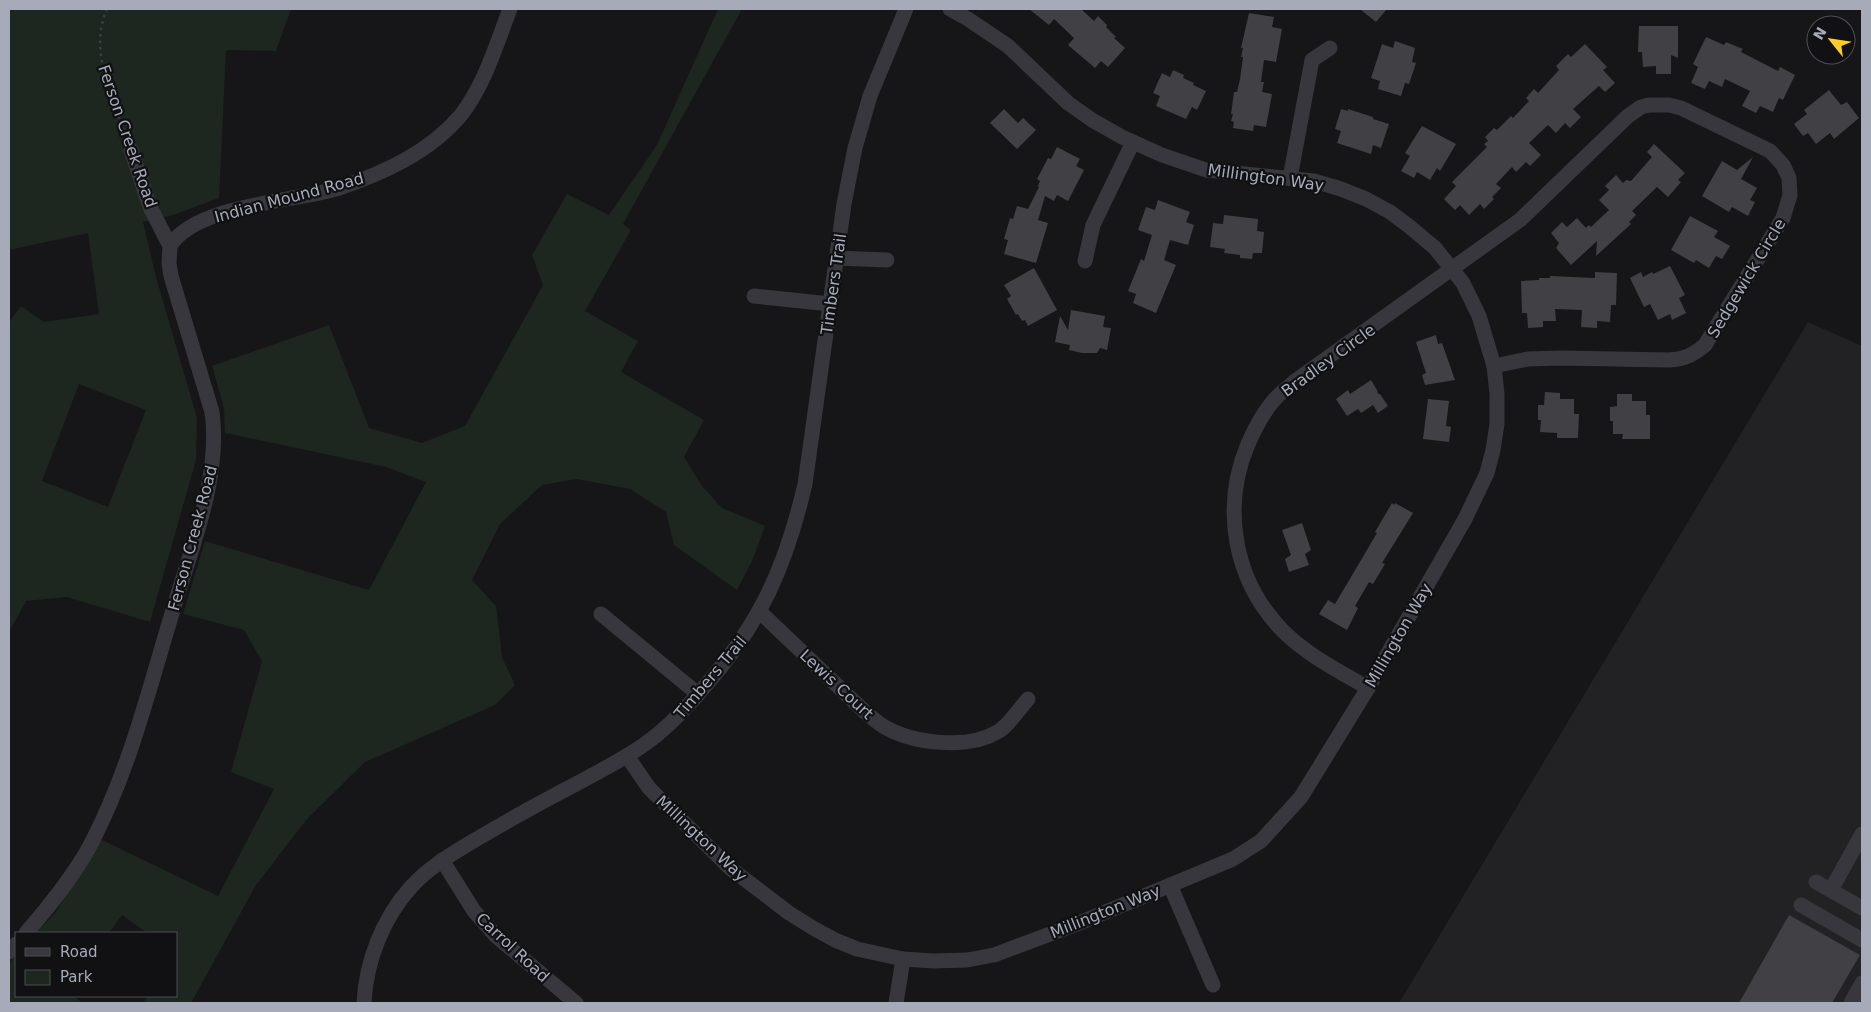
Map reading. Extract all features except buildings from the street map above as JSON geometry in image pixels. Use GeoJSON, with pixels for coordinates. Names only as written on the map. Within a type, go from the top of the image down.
{"type":"FeatureCollection","features":[{"type":"Feature","properties":{"kind":"street","name":"Indian Mound Road"},"geometry":{"type":"LineString","coordinates":[[170,246],[181,232],[199,222],[227,212],[337,188],[375,175],[414,155],[451,126],[475,94],[510,9]]}},
{"type":"Feature","properties":{"kind":"street","name":"Timbers Trail"},"geometry":{"type":"LineString","coordinates":[[364,1003],[365,982],[371,958],[394,910],[412,886],[442,860],[497,827],[627,756],[678,717],[727,660],[760,612],[786,552],[797,518],[804,484],[844,204],[858,139],[870,96],[906,9]]}},
{"type":"Feature","properties":{"kind":"street","name":"Millington Way"},"geometry":{"type":"LineString","coordinates":[[627,756],[649,788],[730,868],[789,913],[834,940],[879,955],[903,959],[933,961],[966,960],[994,955],[1077,924],[1233,859],[1268,834],[1302,797],[1368,688],[1465,518],[1487,473],[1497,424],[1497,394],[1494,366],[1479,316],[1463,283],[1435,248],[1390,212],[1366,198],[1341,189],[1314,181],[1206,170],[1182,163],[1133,142],[1092,120],[1068,103],[1008,46],[975,23],[950,9]]}},
{"type":"Feature","properties":{"kind":"street"},"geometry":{"type":"LineString","coordinates":[[1290,178],[1312,60],[1330,48]]}},
{"type":"Feature","properties":{"kind":"street","name":"Sedgewick Circle"},"geometry":{"type":"LineString","coordinates":[[1452,270],[1520,220],[1628,116],[1641,107],[1670,104],[1681,108],[1770,151],[1777,157],[1787,172],[1790,195],[1788,206],[1777,230],[1705,345],[1693,355],[1684,359],[1669,360],[1528,359],[1494,366]]}},
{"type":"Feature","properties":{"kind":"street"},"geometry":{"type":"LineString","coordinates":[[1085,260],[1093,225],[1133,142]]}},
{"type":"Feature","properties":{"kind":"street","name":"Ferson Creek Road"},"geometry":{"type":"LineString","coordinates":[[27,932],[64,885],[91,843],[132,749],[193,544],[207,492],[213,460],[215,434],[212,412],[170,276],[168,263],[170,246],[150,208],[131,150]]}},
{"type":"Feature","properties":{"kind":"street"},"geometry":{"type":"LineString","coordinates":[[837,258],[887,260]]}},
{"type":"Feature","properties":{"kind":"street","name":"Bradley Circle"},"geometry":{"type":"LineString","coordinates":[[1368,688],[1312,654],[1283,631],[1259,601],[1243,566],[1235,532],[1233,498],[1242,459],[1256,424],[1275,399],[1295,381],[1452,270]]}},
{"type":"Feature","properties":{"kind":"street"},"geometry":{"type":"LineString","coordinates":[[754,296],[830,304]]}},
{"type":"Feature","properties":{"kind":"street","name":"Lewis Court"},"geometry":{"type":"LineString","coordinates":[[760,612],[865,712],[884,727],[914,738],[940,743],[971,742],[1000,731],[1028,699]]}},
{"type":"Feature","properties":{"kind":"street"},"geometry":{"type":"LineString","coordinates":[[601,614],[698,694]]}},
{"type":"Feature","properties":{"kind":"street"},"geometry":{"type":"LineString","coordinates":[[1830,890],[1862,834]]}},
{"type":"Feature","properties":{"kind":"street","name":"Carrol Road"},"geometry":{"type":"LineString","coordinates":[[442,860],[474,911],[496,936],[576,1003]]}},
{"type":"Feature","properties":{"kind":"street"},"geometry":{"type":"LineString","coordinates":[[1816,882],[1862,908]]}},
{"type":"Feature","properties":{"kind":"street"},"geometry":{"type":"LineString","coordinates":[[1170,885],[1214,985]]}},
{"type":"Feature","properties":{"kind":"street"},"geometry":{"type":"LineString","coordinates":[[1800,905],[1862,940]]}},
{"type":"Feature","properties":{"kind":"street"},"geometry":{"type":"LineString","coordinates":[[896,1003],[903,959]]}},
{"type":"Feature","properties":{"kind":"street"},"geometry":{"type":"LineString","coordinates":[[1851,1003],[1862,983]]}},
{"type":"Feature","properties":{"kind":"path","name":"Ferson Creek Road"},"geometry":{"type":"LineString","coordinates":[[107,9],[101,30],[102,67],[131,150]]}},
{"type":"Feature","properties":{"kind":"shaded area"},"geometry":{"type":"Polygon","coordinates":[[[1808,322],[1862,346],[1862,1003],[1399,1003],[1808,322]]]}},
{"type":"Feature","properties":{"kind":"green space"},"geometry":{"type":"Polygon","coordinates":[[[9,9],[291,9],[276,51],[226,50],[219,198],[173,215],[143,222],[156,277],[197,418],[196,460],[150,622],[67,597],[26,601],[9,632],[9,322],[21,306],[44,322],[99,314],[88,233],[9,250],[9,9]],[[79,384],[42,481],[108,507],[146,410],[79,384]]]}},
{"type":"Feature","properties":{"kind":"green space"},"geometry":{"type":"Polygon","coordinates":[[[718,9],[742,9],[623,224],[631,230],[585,311],[638,341],[621,372],[704,420],[684,457],[702,486],[722,508],[765,526],[752,561],[737,590],[674,545],[666,512],[630,489],[577,479],[542,485],[500,524],[472,580],[496,606],[502,657],[515,685],[495,705],[365,762],[307,819],[256,885],[191,1003],[143,1003],[147,997],[178,997],[178,932],[146,932],[122,915],[110,932],[37,932],[56,912],[100,839],[218,896],[274,789],[231,772],[262,661],[244,630],[183,614],[205,541],[369,590],[426,482],[386,467],[225,433],[224,408],[212,366],[329,325],[369,428],[422,443],[465,426],[543,285],[532,255],[567,194],[609,215],[657,145],[718,9]]]}},
{"type":"Feature","properties":{"kind":"green space"},"geometry":{"type":"Polygon","coordinates":[[[15,956],[15,997],[74,997],[83,1003],[9,1003],[9,963],[15,956]]]}}]}
